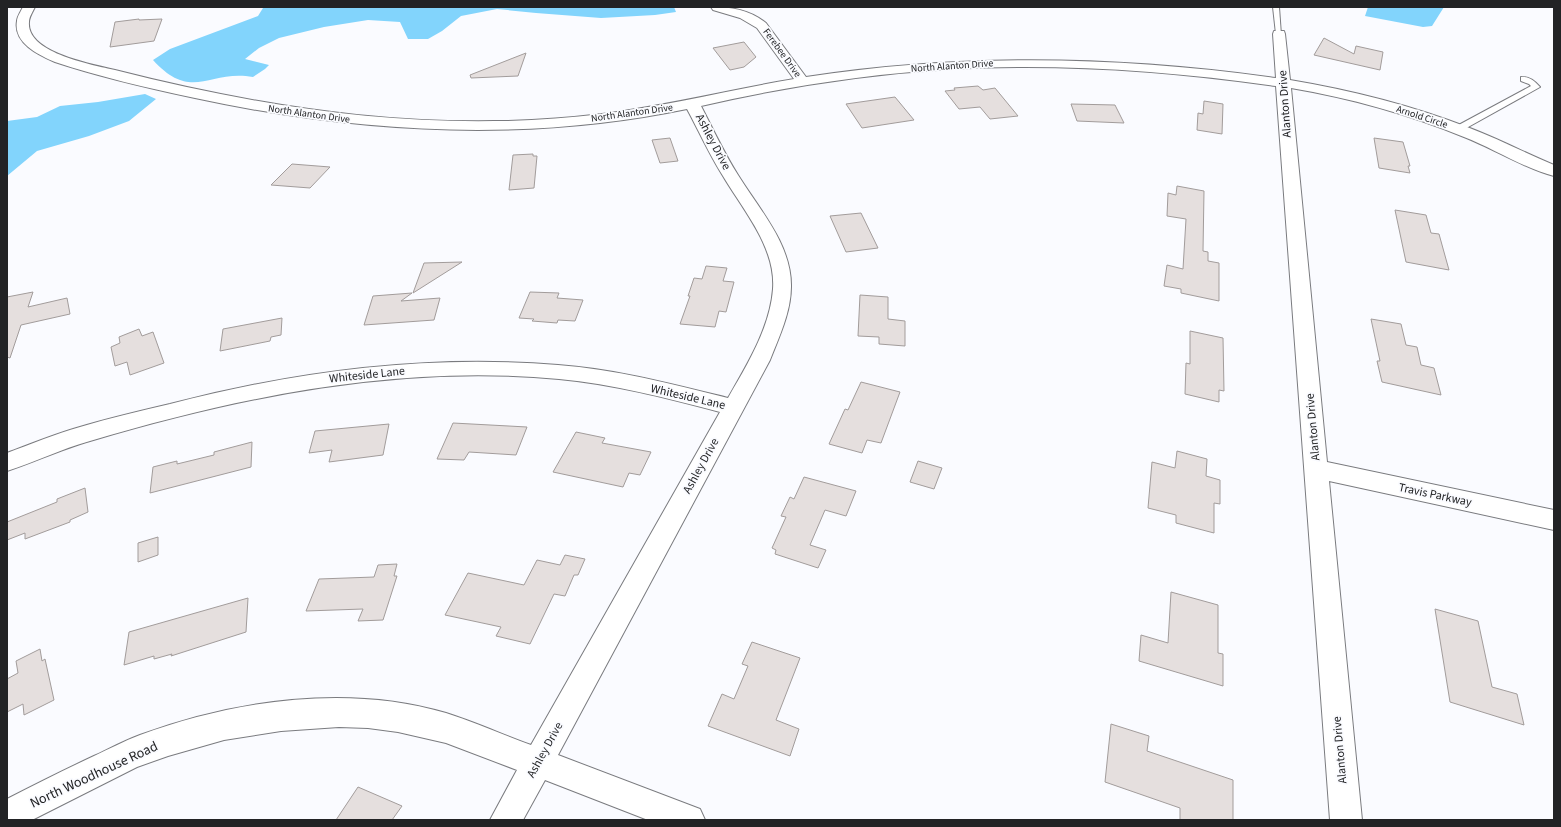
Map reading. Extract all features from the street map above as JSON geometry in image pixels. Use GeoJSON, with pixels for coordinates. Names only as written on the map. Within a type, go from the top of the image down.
{"type":"FeatureCollection","features":[{"type":"Feature","properties":{"kind":"street","name":"North Alanton Drive"},"geometry":{"type":"LineString","coordinates":[[29,7],[22,15],[20,23],[21,32],[26,41],[37,50],[52,57],[78,65],[204,96],[262,108],[313,116],[400,124],[495,125],[581,120],[631,115],[692,104],[743,92],[803,82],[915,68],[1038,62],[1221,75],[1284,84]]}},
{"type":"Feature","properties":{"kind":"street","name":"Ferebee Drive"},"geometry":{"type":"LineString","coordinates":[[717,7],[744,15],[758,22],[803,82]]}},
{"type":"Feature","properties":{"kind":"street","name":"Alanton Drive"},"geometry":{"type":"LineString","coordinates":[[1279,34],[1346,820]]}},
{"type":"Feature","properties":{"kind":"street","name":"Arnold Circle"},"geometry":{"type":"LineString","coordinates":[[1284,84],[1319,89],[1378,102],[1458,129],[1554,171]]}},
{"type":"Feature","properties":{"kind":"street","name":"Ashley Drive"},"geometry":{"type":"LineString","coordinates":[[506,820],[760,360],[774,324],[781,293],[782,279],[779,265],[766,232],[723,164],[692,104]]}},
{"type":"Feature","properties":{"kind":"street","name":"Whiteside Lane"},"geometry":{"type":"LineString","coordinates":[[7,462],[81,435],[211,400],[277,386],[328,378],[391,371],[440,368],[499,368],[559,372],[618,381],[734,408]]}},
{"type":"Feature","properties":{"kind":"street","name":"Travis Parkway"},"geometry":{"type":"LineString","coordinates":[[1316,469],[1554,520]]}},
{"type":"Feature","properties":{"kind":"street","name":"North Woodhouse Road"},"geometry":{"type":"LineString","coordinates":[[7,816],[64,785],[139,751],[199,731],[246,720],[301,714],[369,714],[414,720],[446,728],[689,820]]}},
{"type":"Feature","properties":{"kind":"lane"},"geometry":{"type":"LineString","coordinates":[[1276,7],[1279,34]]}},
{"type":"Feature","properties":{"kind":"lane"},"geometry":{"type":"LineString","coordinates":[[1458,129],[1536,87],[1532,82],[1524,79]]}},
{"type":"Feature","properties":{"kind":"water"},"geometry":{"type":"Polygon","coordinates":[[[674,7],[676,12],[655,15],[601,18],[497,9],[461,16],[442,31],[428,39],[408,39],[400,22],[368,20],[324,27],[279,38],[259,48],[245,59],[269,65],[253,77],[224,77],[201,82],[179,80],[167,73],[153,60],[170,49],[258,16],[263,8],[674,7]]]}},
{"type":"Feature","properties":{"kind":"water"},"geometry":{"type":"Polygon","coordinates":[[[1368,7],[1444,7],[1432,26],[1423,27],[1365,16],[1368,7]]]}},
{"type":"Feature","properties":{"kind":"water"},"geometry":{"type":"Polygon","coordinates":[[[145,94],[156,99],[129,121],[89,136],[37,151],[7,176],[7,121],[37,117],[60,106],[98,102],[145,94]]]}},
{"type":"Feature","properties":{"kind":"building"},"geometry":{"type":"Polygon","coordinates":[[[139,19],[162,19],[154,41],[110,47],[115,22],[139,19]]]}},
{"type":"Feature","properties":{"kind":"building"},"geometry":{"type":"Polygon","coordinates":[[[1324,38],[1354,54],[1356,46],[1383,52],[1380,70],[1314,55],[1324,38]]]}},
{"type":"Feature","properties":{"kind":"building"},"geometry":{"type":"Polygon","coordinates":[[[744,42],[756,57],[744,67],[730,70],[713,48],[744,42]]]}},
{"type":"Feature","properties":{"kind":"building"},"geometry":{"type":"Polygon","coordinates":[[[526,53],[518,76],[471,78],[470,75],[526,53]]]}},
{"type":"Feature","properties":{"kind":"building"},"geometry":{"type":"Polygon","coordinates":[[[978,86],[983,90],[995,88],[1018,116],[990,119],[980,107],[959,109],[945,91],[955,90],[954,88],[978,86]]]}},
{"type":"Feature","properties":{"kind":"building"},"geometry":{"type":"Polygon","coordinates":[[[895,97],[914,120],[862,128],[846,104],[895,97]]]}},
{"type":"Feature","properties":{"kind":"building"},"geometry":{"type":"Polygon","coordinates":[[[1204,101],[1223,104],[1222,134],[1197,130],[1198,113],[1203,114],[1204,101]]]}},
{"type":"Feature","properties":{"kind":"building"},"geometry":{"type":"Polygon","coordinates":[[[1071,104],[1115,105],[1124,123],[1077,121],[1071,104]]]}},
{"type":"Feature","properties":{"kind":"building"},"geometry":{"type":"Polygon","coordinates":[[[670,138],[678,161],[660,163],[652,140],[670,138]]]}},
{"type":"Feature","properties":{"kind":"building"},"geometry":{"type":"Polygon","coordinates":[[[1374,138],[1403,142],[1410,166],[1408,166],[1410,173],[1379,168],[1374,138]]]}},
{"type":"Feature","properties":{"kind":"building"},"geometry":{"type":"Polygon","coordinates":[[[533,154],[533,156],[537,156],[534,188],[509,190],[513,155],[533,154]]]}},
{"type":"Feature","properties":{"kind":"building"},"geometry":{"type":"Polygon","coordinates":[[[292,164],[330,167],[310,188],[271,185],[292,164]]]}},
{"type":"Feature","properties":{"kind":"building"},"geometry":{"type":"Polygon","coordinates":[[[1177,186],[1204,191],[1203,251],[1208,252],[1208,261],[1219,263],[1219,301],[1181,293],[1181,289],[1164,286],[1167,265],[1183,269],[1186,219],[1167,216],[1168,193],[1176,195],[1177,186]]]}},
{"type":"Feature","properties":{"kind":"building"},"geometry":{"type":"Polygon","coordinates":[[[1395,210],[1426,215],[1431,233],[1439,234],[1449,270],[1406,262],[1395,210]]]}},
{"type":"Feature","properties":{"kind":"building"},"geometry":{"type":"Polygon","coordinates":[[[861,213],[878,248],[846,252],[830,216],[861,213]]]}},
{"type":"Feature","properties":{"kind":"building"},"geometry":{"type":"Polygon","coordinates":[[[462,262],[413,293],[424,263],[462,262]]]}},
{"type":"Feature","properties":{"kind":"building"},"geometry":{"type":"Polygon","coordinates":[[[706,266],[727,268],[723,281],[734,282],[726,312],[719,311],[715,327],[680,324],[690,296],[688,296],[694,278],[702,279],[706,266]]]}},
{"type":"Feature","properties":{"kind":"building"},"geometry":{"type":"Polygon","coordinates":[[[33,292],[28,307],[67,298],[70,314],[21,325],[10,358],[7,357],[7,297],[33,292]]]}},
{"type":"Feature","properties":{"kind":"building"},"geometry":{"type":"Polygon","coordinates":[[[530,292],[559,293],[557,298],[583,300],[575,321],[558,320],[557,323],[532,321],[534,319],[519,318],[530,292]]]}},
{"type":"Feature","properties":{"kind":"building"},"geometry":{"type":"Polygon","coordinates":[[[412,293],[401,301],[440,298],[434,320],[364,325],[373,296],[412,293]]]}},
{"type":"Feature","properties":{"kind":"building"},"geometry":{"type":"Polygon","coordinates":[[[860,295],[888,297],[888,319],[905,321],[905,346],[879,344],[879,337],[858,336],[860,295]]]}},
{"type":"Feature","properties":{"kind":"building"},"geometry":{"type":"Polygon","coordinates":[[[282,318],[281,335],[271,337],[270,341],[220,351],[223,329],[282,318]]]}},
{"type":"Feature","properties":{"kind":"building"},"geometry":{"type":"Polygon","coordinates":[[[1371,319],[1401,324],[1406,345],[1417,347],[1421,365],[1434,368],[1441,395],[1382,382],[1377,361],[1380,361],[1371,319]]]}},
{"type":"Feature","properties":{"kind":"building"},"geometry":{"type":"Polygon","coordinates":[[[139,329],[142,336],[153,332],[164,363],[130,375],[127,362],[115,366],[111,347],[120,343],[119,337],[139,329]]]}},
{"type":"Feature","properties":{"kind":"building"},"geometry":{"type":"Polygon","coordinates":[[[1190,331],[1223,338],[1224,391],[1219,390],[1219,402],[1185,394],[1186,363],[1190,364],[1190,331]]]}},
{"type":"Feature","properties":{"kind":"building"},"geometry":{"type":"Polygon","coordinates":[[[861,382],[900,392],[881,443],[867,440],[862,453],[829,444],[845,409],[848,410],[861,382]]]}},
{"type":"Feature","properties":{"kind":"building"},"geometry":{"type":"Polygon","coordinates":[[[453,423],[527,427],[516,455],[469,452],[464,460],[437,459],[453,423]]]}},
{"type":"Feature","properties":{"kind":"building"},"geometry":{"type":"Polygon","coordinates":[[[389,424],[383,455],[329,462],[332,450],[309,453],[315,431],[389,424]]]}},
{"type":"Feature","properties":{"kind":"building"},"geometry":{"type":"Polygon","coordinates":[[[576,432],[605,438],[602,443],[651,452],[640,475],[629,473],[623,487],[553,472],[576,432]]]}},
{"type":"Feature","properties":{"kind":"building"},"geometry":{"type":"Polygon","coordinates":[[[252,442],[251,467],[150,493],[153,467],[177,461],[177,464],[214,455],[214,452],[252,442]]]}},
{"type":"Feature","properties":{"kind":"building"},"geometry":{"type":"Polygon","coordinates":[[[1177,451],[1207,459],[1206,476],[1220,480],[1220,504],[1214,503],[1214,533],[1176,523],[1176,515],[1148,508],[1152,462],[1175,468],[1177,451]]]}},
{"type":"Feature","properties":{"kind":"building"},"geometry":{"type":"Polygon","coordinates":[[[918,461],[942,468],[934,489],[910,482],[918,461]]]}},
{"type":"Feature","properties":{"kind":"building"},"geometry":{"type":"Polygon","coordinates":[[[804,477],[856,491],[846,516],[825,510],[810,545],[826,550],[818,568],[775,554],[776,550],[772,548],[786,517],[781,516],[790,497],[794,499],[804,477]]]}},
{"type":"Feature","properties":{"kind":"building"},"geometry":{"type":"Polygon","coordinates":[[[85,488],[88,512],[70,520],[70,522],[25,539],[25,533],[7,540],[7,522],[57,502],[57,499],[85,488]]]}},
{"type":"Feature","properties":{"kind":"building"},"geometry":{"type":"Polygon","coordinates":[[[158,537],[158,555],[138,562],[138,543],[158,537]]]}},
{"type":"Feature","properties":{"kind":"building"},"geometry":{"type":"Polygon","coordinates":[[[565,555],[585,559],[578,575],[574,575],[565,596],[554,594],[530,644],[496,636],[501,627],[445,615],[468,573],[524,585],[537,560],[560,565],[565,555]]]}},
{"type":"Feature","properties":{"kind":"building"},"geometry":{"type":"Polygon","coordinates":[[[397,564],[394,576],[397,576],[383,620],[358,621],[363,609],[306,611],[319,579],[374,577],[378,565],[397,564]]]}},
{"type":"Feature","properties":{"kind":"building"},"geometry":{"type":"Polygon","coordinates":[[[1171,592],[1218,605],[1218,653],[1223,654],[1223,686],[1139,661],[1141,635],[1168,643],[1171,592]]]}},
{"type":"Feature","properties":{"kind":"building"},"geometry":{"type":"Polygon","coordinates":[[[248,598],[246,632],[171,656],[172,654],[154,659],[154,656],[124,665],[129,632],[248,598]]]}},
{"type":"Feature","properties":{"kind":"building"},"geometry":{"type":"Polygon","coordinates":[[[1435,609],[1478,621],[1492,687],[1517,694],[1524,725],[1450,702],[1435,609]]]}},
{"type":"Feature","properties":{"kind":"building"},"geometry":{"type":"Polygon","coordinates":[[[752,642],[800,658],[776,720],[799,729],[790,756],[708,726],[722,694],[734,699],[748,666],[742,664],[752,642]]]}},
{"type":"Feature","properties":{"kind":"building"},"geometry":{"type":"Polygon","coordinates":[[[40,649],[42,661],[45,659],[54,700],[24,715],[23,704],[7,712],[7,679],[18,673],[16,661],[40,649]]]}},
{"type":"Feature","properties":{"kind":"building"},"geometry":{"type":"Polygon","coordinates":[[[1111,724],[1149,736],[1147,751],[1233,780],[1233,820],[1180,820],[1180,808],[1105,782],[1111,724]]]}},
{"type":"Feature","properties":{"kind":"building"},"geometry":{"type":"Polygon","coordinates":[[[358,787],[402,806],[392,820],[336,820],[358,787]]]}}]}
